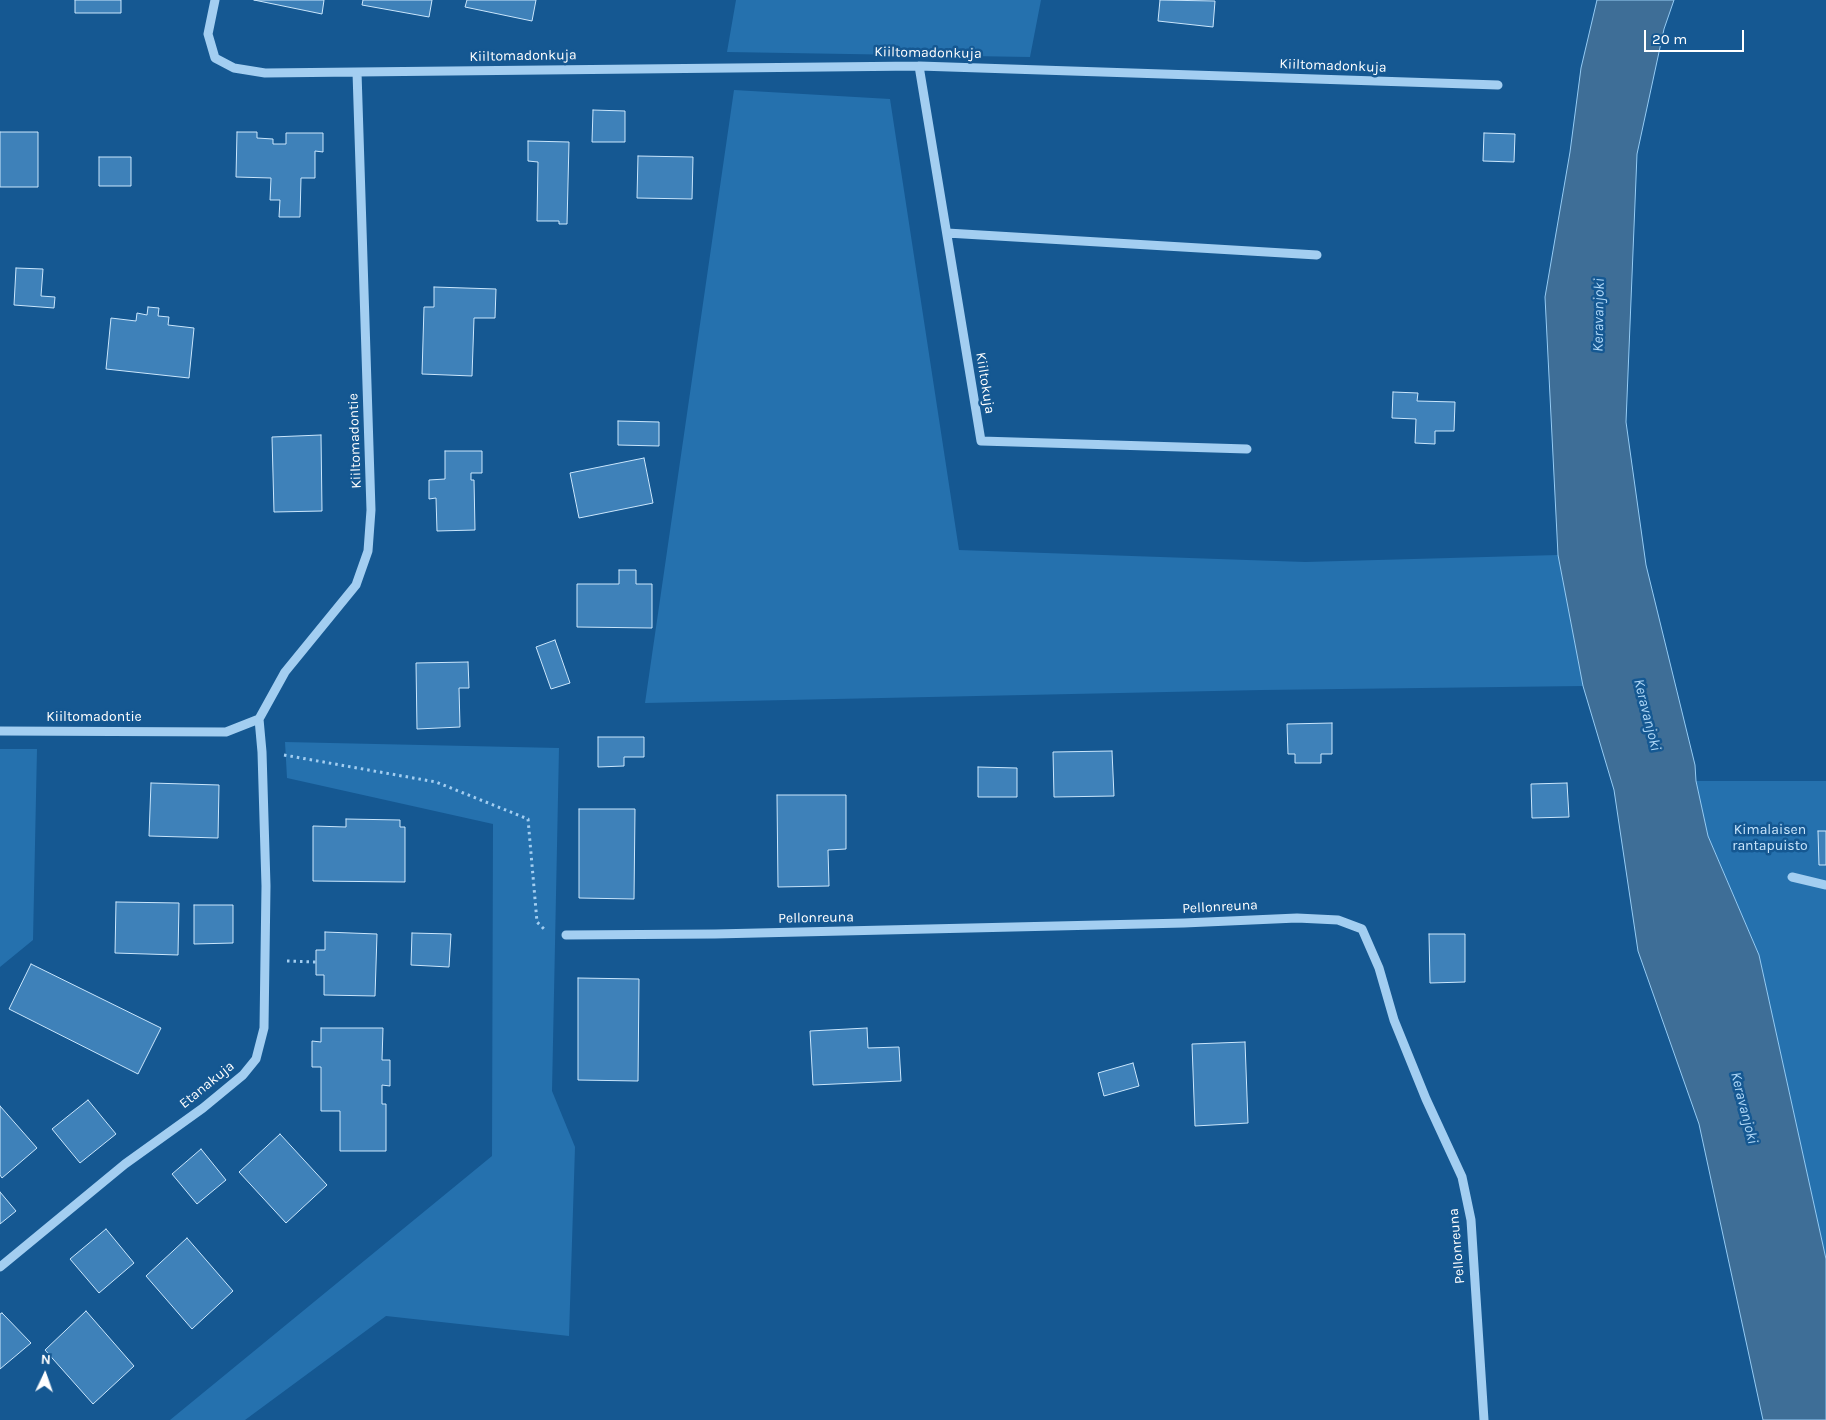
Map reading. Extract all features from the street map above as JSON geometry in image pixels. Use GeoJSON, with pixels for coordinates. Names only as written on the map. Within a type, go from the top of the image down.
{"type":"FeatureCollection","features":[{"type":"Feature","properties":{"kind":"street"},"geometry":{"type":"LineString","coordinates":[[215,0],[208,34],[215,58],[234,68],[265,73],[357,72]]}},
{"type":"Feature","properties":{"kind":"street","name":"Kiiltomadonkuja"},"geometry":{"type":"LineString","coordinates":[[357,72],[919,66],[1498,85]]}},
{"type":"Feature","properties":{"kind":"street","name":"Kiiltokuja"},"geometry":{"type":"LineString","coordinates":[[919,66],[980,441],[1247,449]]}},
{"type":"Feature","properties":{"kind":"street","name":"Kiiltomadontie"},"geometry":{"type":"LineString","coordinates":[[0,730],[226,732],[259,719],[285,672],[356,585],[368,551],[371,510],[357,72]]}},
{"type":"Feature","properties":{"kind":"street"},"geometry":{"type":"LineString","coordinates":[[947,233],[1317,255]]}},
{"type":"Feature","properties":{"kind":"street","name":"Etanakuja"},"geometry":{"type":"LineString","coordinates":[[0,1267],[125,1164],[204,1108],[244,1075],[256,1059],[264,1028],[266,886],[262,752],[259,719]]}},
{"type":"Feature","properties":{"kind":"street"},"geometry":{"type":"LineString","coordinates":[[1792,877],[1826,885]]}},
{"type":"Feature","properties":{"kind":"street","name":"Pellonreuna"},"geometry":{"type":"LineString","coordinates":[[566,935],[715,934],[1184,923],[1296,918],[1338,920],[1362,929],[1379,968],[1397,1029],[1426,1099],[1462,1177],[1470,1220],[1484,1420]]}},
{"type":"Feature","properties":{"kind":"path"},"geometry":{"type":"LineString","coordinates":[[262,752],[436,782],[528,819],[537,922],[548,933],[566,935]]}},
{"type":"Feature","properties":{"kind":"path"},"geometry":{"type":"LineString","coordinates":[[264,961],[316,962]]}},
{"type":"Feature","properties":{"kind":"green space"},"geometry":{"type":"Polygon","coordinates":[[[736,0],[1041,0],[1030,57],[727,52],[736,0]]]}},
{"type":"Feature","properties":{"kind":"green space"},"geometry":{"type":"Polygon","coordinates":[[[734,90],[890,99],[959,550],[1305,562],[1558,555],[1583,686],[1262,690],[645,703],[734,90]]]}},
{"type":"Feature","properties":{"kind":"green space"},"geometry":{"type":"Polygon","coordinates":[[[285,742],[559,748],[552,1091],[575,1147],[569,1336],[386,1316],[245,1420],[170,1420],[492,1156],[493,824],[287,778],[285,742]]]}},
{"type":"Feature","properties":{"kind":"green space"},"geometry":{"type":"Polygon","coordinates":[[[0,749],[37,749],[33,940],[0,967],[0,749]]]}},
{"type":"Feature","properties":{"kind":"green space","name":"Kimalaisen rantapuisto"},"geometry":{"type":"Polygon","coordinates":[[[1696,781],[1826,781],[1826,1259],[1759,955],[1708,836],[1696,781]]]}},
{"type":"Feature","properties":{"kind":"water","name":"Keravanjoki"},"geometry":{"type":"Polygon","coordinates":[[[1597,0],[1674,0],[1664,29],[1637,154],[1626,422],[1646,565],[1695,765],[1696,781],[1708,836],[1759,955],[1826,1259],[1826,1420],[1763,1420],[1699,1124],[1638,951],[1614,790],[1583,686],[1558,555],[1545,297],[1570,152],[1581,68],[1597,0]]]}},
{"type":"Feature","properties":{"kind":"building"},"geometry":{"type":"Polygon","coordinates":[[[75,0],[121,0],[121,13],[75,13],[75,0]]]}},
{"type":"Feature","properties":{"kind":"building"},"geometry":{"type":"Polygon","coordinates":[[[254,0],[324,0],[322,14],[254,0]]]}},
{"type":"Feature","properties":{"kind":"building"},"geometry":{"type":"Polygon","coordinates":[[[363,0],[432,0],[429,17],[362,5],[363,0]]]}},
{"type":"Feature","properties":{"kind":"building"},"geometry":{"type":"Polygon","coordinates":[[[467,0],[536,0],[532,21],[465,7],[467,0]]]}},
{"type":"Feature","properties":{"kind":"building"},"geometry":{"type":"Polygon","coordinates":[[[1160,0],[1215,1],[1213,27],[1158,21],[1160,0]]]}},
{"type":"Feature","properties":{"kind":"building"},"geometry":{"type":"Polygon","coordinates":[[[593,110],[625,111],[625,142],[592,142],[593,110]]]}},
{"type":"Feature","properties":{"kind":"building"},"geometry":{"type":"Polygon","coordinates":[[[0,132],[38,132],[38,187],[0,187],[0,132]]]}},
{"type":"Feature","properties":{"kind":"building"},"geometry":{"type":"Polygon","coordinates":[[[237,132],[257,132],[257,138],[273,139],[273,144],[286,144],[286,133],[323,133],[323,152],[315,151],[315,178],[301,178],[300,217],[279,217],[280,200],[270,200],[271,178],[236,177],[237,132]]]}},
{"type":"Feature","properties":{"kind":"building"},"geometry":{"type":"Polygon","coordinates":[[[1484,133],[1515,134],[1514,162],[1483,161],[1484,133]]]}},
{"type":"Feature","properties":{"kind":"building"},"geometry":{"type":"Polygon","coordinates":[[[528,141],[569,142],[567,224],[559,224],[559,221],[537,221],[538,162],[528,161],[528,141]]]}},
{"type":"Feature","properties":{"kind":"building"},"geometry":{"type":"Polygon","coordinates":[[[638,156],[693,157],[692,199],[637,198],[638,156]]]}},
{"type":"Feature","properties":{"kind":"building"},"geometry":{"type":"Polygon","coordinates":[[[99,157],[131,157],[131,186],[99,186],[99,157]]]}},
{"type":"Feature","properties":{"kind":"building"},"geometry":{"type":"Polygon","coordinates":[[[16,268],[43,269],[41,296],[55,297],[54,308],[14,305],[16,268]]]}},
{"type":"Feature","properties":{"kind":"building"},"geometry":{"type":"Polygon","coordinates":[[[434,287],[496,289],[495,318],[474,318],[472,376],[422,374],[424,307],[434,307],[434,287]]]}},
{"type":"Feature","properties":{"kind":"building"},"geometry":{"type":"Polygon","coordinates":[[[148,307],[159,308],[158,316],[169,317],[168,325],[194,328],[189,378],[106,369],[111,318],[136,321],[137,313],[147,315],[148,307]]]}},
{"type":"Feature","properties":{"kind":"building"},"geometry":{"type":"Polygon","coordinates":[[[1393,392],[1418,393],[1417,401],[1455,402],[1454,431],[1435,431],[1435,444],[1415,443],[1416,419],[1392,418],[1393,392]]]}},
{"type":"Feature","properties":{"kind":"building"},"geometry":{"type":"Polygon","coordinates":[[[618,421],[659,422],[659,446],[618,445],[618,421]]]}},
{"type":"Feature","properties":{"kind":"building"},"geometry":{"type":"Polygon","coordinates":[[[321,435],[322,511],[274,512],[272,437],[321,435]]]}},
{"type":"Feature","properties":{"kind":"building"},"geometry":{"type":"Polygon","coordinates":[[[445,451],[482,451],[482,473],[471,473],[471,480],[474,480],[475,530],[437,531],[436,498],[429,499],[429,480],[445,479],[445,451]]]}},
{"type":"Feature","properties":{"kind":"building"},"geometry":{"type":"Polygon","coordinates":[[[644,458],[653,503],[579,518],[570,473],[644,458]]]}},
{"type":"Feature","properties":{"kind":"building"},"geometry":{"type":"Polygon","coordinates":[[[619,570],[636,570],[636,584],[652,584],[652,628],[577,627],[577,584],[619,584],[619,570]]]}},
{"type":"Feature","properties":{"kind":"building"},"geometry":{"type":"Polygon","coordinates":[[[555,640],[570,683],[551,689],[536,647],[555,640]]]}},
{"type":"Feature","properties":{"kind":"building"},"geometry":{"type":"Polygon","coordinates":[[[468,662],[469,688],[459,688],[460,727],[417,729],[416,663],[468,662]]]}},
{"type":"Feature","properties":{"kind":"building"},"geometry":{"type":"Polygon","coordinates":[[[1332,723],[1332,754],[1321,754],[1321,763],[1295,763],[1295,754],[1288,754],[1287,724],[1332,723]]]}},
{"type":"Feature","properties":{"kind":"building"},"geometry":{"type":"Polygon","coordinates":[[[598,737],[644,737],[644,757],[624,757],[624,766],[598,767],[598,737]]]}},
{"type":"Feature","properties":{"kind":"building"},"geometry":{"type":"Polygon","coordinates":[[[1112,751],[1114,796],[1054,797],[1053,752],[1112,751]]]}},
{"type":"Feature","properties":{"kind":"building"},"geometry":{"type":"Polygon","coordinates":[[[978,767],[1017,768],[1017,797],[978,797],[978,767]]]}},
{"type":"Feature","properties":{"kind":"building"},"geometry":{"type":"Polygon","coordinates":[[[151,783],[219,785],[218,838],[149,836],[151,783]]]}},
{"type":"Feature","properties":{"kind":"building"},"geometry":{"type":"Polygon","coordinates":[[[1567,783],[1569,817],[1532,818],[1531,784],[1567,783]]]}},
{"type":"Feature","properties":{"kind":"building"},"geometry":{"type":"Polygon","coordinates":[[[777,795],[846,795],[846,849],[828,850],[829,886],[778,887],[777,795]]]}},
{"type":"Feature","properties":{"kind":"building"},"geometry":{"type":"Polygon","coordinates":[[[579,809],[635,809],[634,899],[579,898],[579,809]]]}},
{"type":"Feature","properties":{"kind":"building"},"geometry":{"type":"Polygon","coordinates":[[[346,819],[400,820],[400,827],[405,827],[405,882],[313,881],[313,826],[346,827],[346,819]]]}},
{"type":"Feature","properties":{"kind":"building"},"geometry":{"type":"Polygon","coordinates":[[[1818,831],[1826,831],[1826,865],[1819,865],[1818,831]]]}},
{"type":"Feature","properties":{"kind":"building"},"geometry":{"type":"Polygon","coordinates":[[[116,902],[179,903],[178,955],[115,953],[116,902]]]}},
{"type":"Feature","properties":{"kind":"building"},"geometry":{"type":"Polygon","coordinates":[[[194,905],[233,905],[233,943],[194,944],[194,905]]]}},
{"type":"Feature","properties":{"kind":"building"},"geometry":{"type":"Polygon","coordinates":[[[325,932],[377,934],[375,996],[324,995],[324,975],[316,975],[316,950],[325,950],[325,932]]]}},
{"type":"Feature","properties":{"kind":"building"},"geometry":{"type":"Polygon","coordinates":[[[412,933],[451,934],[449,967],[411,965],[412,933]]]}},
{"type":"Feature","properties":{"kind":"building"},"geometry":{"type":"Polygon","coordinates":[[[1429,934],[1465,934],[1465,982],[1430,983],[1429,934]]]}},
{"type":"Feature","properties":{"kind":"building"},"geometry":{"type":"Polygon","coordinates":[[[31,964],[161,1028],[138,1074],[9,1009],[31,964]]]}},
{"type":"Feature","properties":{"kind":"building"},"geometry":{"type":"Polygon","coordinates":[[[578,978],[639,979],[638,1081],[578,1080],[578,978]]]}},
{"type":"Feature","properties":{"kind":"building"},"geometry":{"type":"Polygon","coordinates":[[[321,1028],[383,1028],[382,1060],[390,1060],[390,1086],[382,1085],[382,1104],[386,1104],[386,1151],[340,1151],[340,1111],[321,1111],[321,1067],[312,1067],[312,1041],[321,1042],[321,1028]]]}},
{"type":"Feature","properties":{"kind":"building"},"geometry":{"type":"Polygon","coordinates":[[[867,1028],[868,1048],[899,1047],[901,1081],[813,1085],[810,1031],[867,1028]]]}},
{"type":"Feature","properties":{"kind":"building"},"geometry":{"type":"Polygon","coordinates":[[[1245,1042],[1248,1123],[1195,1126],[1192,1044],[1245,1042]]]}},
{"type":"Feature","properties":{"kind":"building"},"geometry":{"type":"Polygon","coordinates":[[[1133,1063],[1139,1086],[1104,1096],[1098,1073],[1133,1063]]]}},
{"type":"Feature","properties":{"kind":"building"},"geometry":{"type":"Polygon","coordinates":[[[88,1100],[116,1134],[80,1163],[52,1129],[88,1100]]]}},
{"type":"Feature","properties":{"kind":"building"},"geometry":{"type":"Polygon","coordinates":[[[0,1106],[37,1148],[2,1178],[0,1175],[0,1106]]]}},
{"type":"Feature","properties":{"kind":"building"},"geometry":{"type":"Polygon","coordinates":[[[280,1134],[327,1185],[286,1223],[239,1172],[280,1134]]]}},
{"type":"Feature","properties":{"kind":"building"},"geometry":{"type":"Polygon","coordinates":[[[201,1149],[226,1180],[197,1204],[172,1174],[201,1149]]]}},
{"type":"Feature","properties":{"kind":"building"},"geometry":{"type":"Polygon","coordinates":[[[0,1192],[16,1211],[0,1224],[0,1192]]]}},
{"type":"Feature","properties":{"kind":"building"},"geometry":{"type":"Polygon","coordinates":[[[106,1229],[134,1263],[99,1293],[70,1259],[106,1229]]]}},
{"type":"Feature","properties":{"kind":"building"},"geometry":{"type":"Polygon","coordinates":[[[187,1238],[233,1291],[192,1329],[146,1276],[187,1238]]]}},
{"type":"Feature","properties":{"kind":"building"},"geometry":{"type":"Polygon","coordinates":[[[86,1311],[134,1366],[93,1404],[45,1350],[86,1311]]]}},
{"type":"Feature","properties":{"kind":"building"},"geometry":{"type":"Polygon","coordinates":[[[2,1313],[31,1343],[0,1369],[0,1314],[2,1313]]]}}]}
